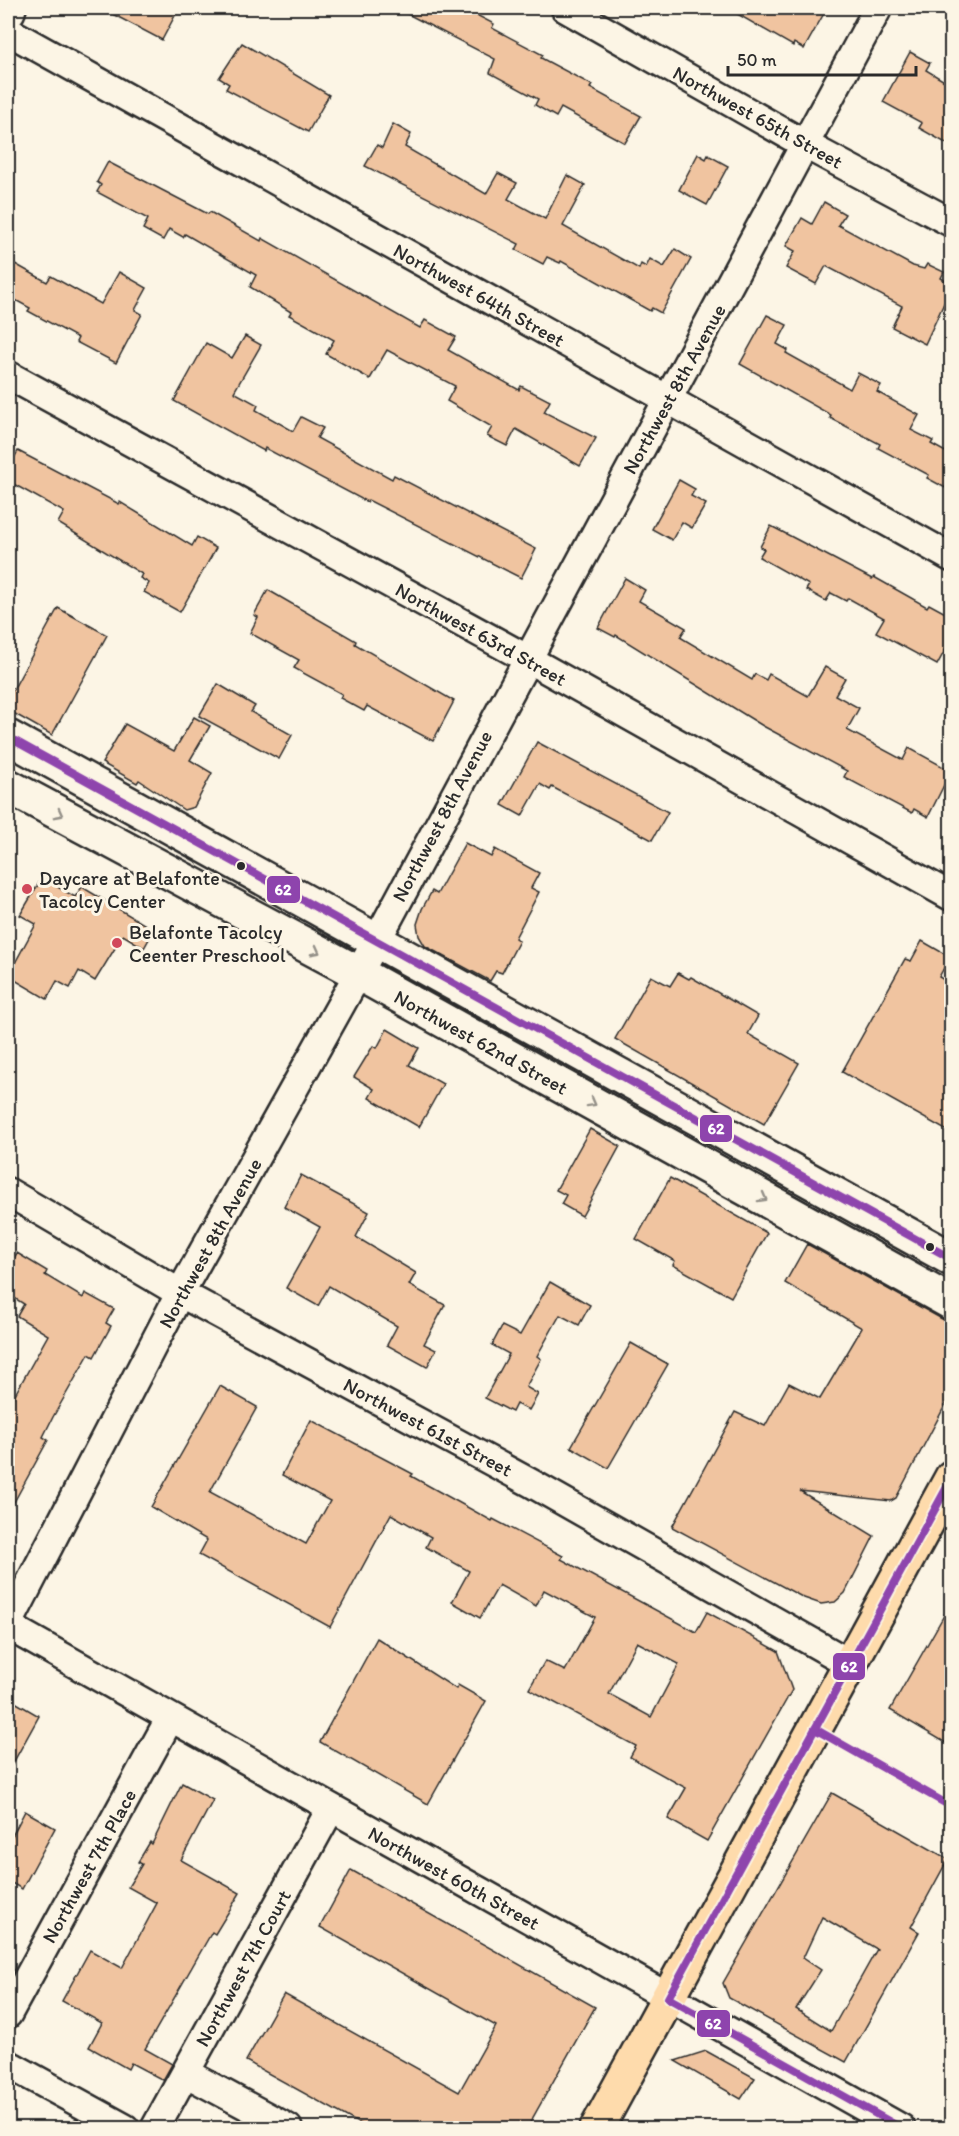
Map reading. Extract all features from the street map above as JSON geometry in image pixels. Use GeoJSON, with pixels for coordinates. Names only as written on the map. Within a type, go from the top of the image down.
{"type":"FeatureCollection","features":[{"type":"Feature","properties":{"kind":"main road","name":"Northwest 62nd Street"},"geometry":{"type":"LineString","coordinates":[[8,737],[951,1258]]}},
{"type":"Feature","properties":{"kind":"main road","name":"Northwest 62nd Street"},"geometry":{"type":"LineString","coordinates":[[8,786],[358,973],[951,1303]]}},
{"type":"Feature","properties":{"kind":"main road"},"geometry":{"type":"LineString","coordinates":[[597,2128],[951,1477]]}},
{"type":"Feature","properties":{"kind":"street","name":"Northwest 65th Street"},"geometry":{"type":"LineString","coordinates":[[565,8],[806,146],[951,223]]}},
{"type":"Feature","properties":{"kind":"street","name":"Northwest 8th Avenue"},"geometry":{"type":"LineString","coordinates":[[8,1626],[180,1293],[377,940],[526,658],[669,401],[878,8]]}},
{"type":"Feature","properties":{"kind":"street","name":"Northwest 64th Street"},"geometry":{"type":"LineString","coordinates":[[8,31],[951,558]]}},
{"type":"Feature","properties":{"kind":"street","name":"Northwest 63rd Street"},"geometry":{"type":"LineString","coordinates":[[8,375],[526,658],[951,897]]}},
{"type":"Feature","properties":{"kind":"street","name":"Northwest 61st Street"},"geometry":{"type":"LineString","coordinates":[[8,1192],[180,1293],[531,1483],[849,1663]]}},
{"type":"Feature","properties":{"kind":"street","name":"Northwest 60th Street"},"geometry":{"type":"LineString","coordinates":[[8,1626],[901,2128]]}},
{"type":"Feature","properties":{"kind":"street","name":"Northwest 7th Place"},"geometry":{"type":"LineString","coordinates":[[8,2014],[170,1718]]}},
{"type":"Feature","properties":{"kind":"street","name":"Northwest 7th Court"},"geometry":{"type":"LineString","coordinates":[[155,2128],[331,1808]]}},
{"type":"Feature","properties":{"kind":"street"},"geometry":{"type":"LineString","coordinates":[[8,2064],[125,2128]]}},
{"type":"Feature","properties":{"kind":"street"},"geometry":{"type":"LineString","coordinates":[[186,2073],[288,2128]]}},
{"type":"Feature","properties":{"kind":"building"},"geometry":{"type":"Polygon","coordinates":[[[101,8],[179,8],[162,40],[101,8]]]}},
{"type":"Feature","properties":{"kind":"building"},"geometry":{"type":"Polygon","coordinates":[[[396,8],[463,8],[494,24],[492,28],[543,55],[541,58],[592,85],[590,88],[641,116],[625,143],[561,108],[556,117],[535,105],[538,99],[490,73],[495,59],[396,8]]]}},
{"type":"Feature","properties":{"kind":"building"},"geometry":{"type":"Polygon","coordinates":[[[727,8],[827,8],[804,49],[794,43],[793,46],[727,8]]]}},
{"type":"Feature","properties":{"kind":"building"},"geometry":{"type":"Polygon","coordinates":[[[242,43],[329,95],[308,132],[226,89],[229,84],[219,78],[242,43]]]}},
{"type":"Feature","properties":{"kind":"building"},"geometry":{"type":"Polygon","coordinates":[[[910,52],[930,63],[926,70],[951,85],[951,146],[919,128],[922,123],[883,102],[910,52]]]}},
{"type":"Feature","properties":{"kind":"building"},"geometry":{"type":"Polygon","coordinates":[[[393,124],[411,134],[405,147],[486,194],[498,173],[517,183],[508,199],[545,219],[567,175],[585,185],[563,226],[639,269],[641,264],[646,267],[650,259],[664,267],[675,249],[691,259],[661,313],[652,308],[650,311],[561,261],[560,263],[547,257],[543,264],[516,250],[519,244],[365,166],[377,145],[382,148],[393,124]]]}},
{"type":"Feature","properties":{"kind":"building"},"geometry":{"type":"Polygon","coordinates":[[[698,154],[706,159],[708,155],[728,166],[707,205],[679,190],[698,154]]]}},
{"type":"Feature","properties":{"kind":"building"},"geometry":{"type":"Polygon","coordinates":[[[108,162],[208,214],[210,212],[261,241],[262,238],[420,328],[425,320],[456,337],[448,350],[519,390],[521,386],[550,401],[544,412],[596,438],[580,466],[516,429],[507,446],[487,436],[492,427],[447,401],[455,386],[387,350],[370,379],[326,354],[334,340],[289,315],[291,312],[250,287],[256,275],[185,234],[183,237],[169,229],[163,240],[143,229],[148,219],[97,192],[101,185],[97,182],[108,162]]]}},
{"type":"Feature","properties":{"kind":"building"},"geometry":{"type":"Polygon","coordinates":[[[824,202],[845,214],[838,225],[913,266],[924,269],[927,264],[944,272],[941,278],[951,284],[951,288],[925,344],[892,327],[902,306],[826,266],[816,284],[786,268],[795,251],[786,246],[802,218],[812,224],[824,202]]]}},
{"type":"Feature","properties":{"kind":"building"},"geometry":{"type":"Polygon","coordinates":[[[8,260],[47,282],[51,276],[101,304],[119,272],[147,288],[135,310],[142,314],[116,363],[76,342],[78,338],[28,311],[30,308],[8,296],[8,260]]]}},
{"type":"Feature","properties":{"kind":"building"},"geometry":{"type":"Polygon","coordinates":[[[767,315],[787,325],[777,344],[788,350],[786,353],[850,389],[858,373],[881,385],[877,392],[919,415],[911,430],[933,441],[931,444],[951,455],[951,491],[927,478],[929,475],[878,448],[880,444],[830,418],[831,415],[740,364],[767,315]]]}},
{"type":"Feature","properties":{"kind":"building"},"geometry":{"type":"Polygon","coordinates":[[[245,336],[261,345],[234,392],[258,405],[256,410],[293,431],[301,417],[323,428],[317,438],[392,479],[394,475],[536,549],[521,578],[368,500],[367,502],[265,448],[264,451],[174,401],[206,343],[232,358],[245,336]]]}},
{"type":"Feature","properties":{"kind":"building"},"geometry":{"type":"Polygon","coordinates":[[[18,451],[119,504],[120,502],[192,546],[197,537],[216,548],[180,612],[144,592],[149,583],[140,578],[142,574],[58,523],[64,512],[8,481],[8,469],[18,451]]]}},
{"type":"Feature","properties":{"kind":"building"},"geometry":{"type":"Polygon","coordinates":[[[679,480],[695,489],[691,496],[706,504],[692,528],[682,522],[672,540],[652,529],[679,480]]]}},
{"type":"Feature","properties":{"kind":"building"},"geometry":{"type":"Polygon","coordinates":[[[771,526],[872,579],[874,577],[927,607],[929,604],[951,616],[951,639],[937,665],[876,632],[884,618],[848,598],[846,601],[831,593],[826,601],[806,590],[809,585],[759,557],[764,549],[760,547],[771,526]]]}},
{"type":"Feature","properties":{"kind":"building"},"geometry":{"type":"Polygon","coordinates":[[[625,578],[645,590],[639,601],[686,628],[680,637],[752,680],[755,674],[766,680],[769,674],[808,696],[825,667],[845,678],[835,695],[859,708],[847,730],[903,760],[909,748],[951,771],[928,817],[914,809],[912,813],[844,777],[847,771],[763,726],[616,635],[615,637],[598,628],[625,578]]]}},
{"type":"Feature","properties":{"kind":"building"},"geometry":{"type":"Polygon","coordinates":[[[268,590],[454,701],[433,741],[367,706],[364,711],[340,698],[342,694],[294,668],[299,660],[250,633],[258,617],[254,615],[268,590]]]}},
{"type":"Feature","properties":{"kind":"building"},"geometry":{"type":"Polygon","coordinates":[[[58,608],[107,635],[52,735],[8,710],[8,699],[58,608]]]}},
{"type":"Feature","properties":{"kind":"building"},"geometry":{"type":"Polygon","coordinates":[[[218,684],[255,706],[251,712],[292,735],[279,759],[199,716],[218,684]]]}},
{"type":"Feature","properties":{"kind":"building"},"geometry":{"type":"Polygon","coordinates":[[[194,717],[210,726],[190,760],[212,773],[194,807],[184,810],[139,780],[137,783],[102,763],[125,724],[174,751],[194,717]]]}},
{"type":"Feature","properties":{"kind":"building"},"geometry":{"type":"Polygon","coordinates":[[[537,742],[668,812],[652,840],[552,787],[550,790],[540,784],[522,816],[502,805],[537,742]]]}},
{"type":"Feature","properties":{"kind":"building"},"geometry":{"type":"Polygon","coordinates":[[[465,843],[491,857],[495,849],[539,873],[531,888],[539,892],[515,938],[519,941],[502,973],[496,971],[490,981],[425,946],[419,936],[417,924],[422,909],[432,891],[437,894],[465,843]]]}},
{"type":"Feature","properties":{"kind":"building"},"geometry":{"type":"Polygon","coordinates":[[[42,878],[75,897],[82,887],[154,930],[144,948],[123,935],[95,981],[79,971],[70,988],[57,981],[47,999],[8,976],[36,924],[20,915],[42,878]]]}},
{"type":"Feature","properties":{"kind":"building"},"geometry":{"type":"Polygon","coordinates":[[[922,941],[950,957],[939,977],[951,984],[951,1133],[842,1072],[905,959],[911,961],[922,941]]]}},
{"type":"Feature","properties":{"kind":"building"},"geometry":{"type":"Polygon","coordinates":[[[678,973],[689,979],[691,977],[758,1016],[748,1034],[799,1063],[764,1124],[615,1039],[651,976],[670,986],[678,973]]]}},
{"type":"Feature","properties":{"kind":"building"},"geometry":{"type":"Polygon","coordinates":[[[387,1029],[419,1048],[409,1065],[443,1084],[419,1127],[369,1098],[374,1089],[354,1077],[373,1046],[377,1048],[387,1029]]]}},
{"type":"Feature","properties":{"kind":"building"},"geometry":{"type":"Polygon","coordinates":[[[590,1129],[620,1146],[582,1216],[561,1204],[566,1195],[556,1190],[590,1129]]]}},
{"type":"Feature","properties":{"kind":"building"},"geometry":{"type":"Polygon","coordinates":[[[301,1175],[369,1212],[356,1237],[416,1273],[409,1285],[445,1305],[424,1344],[436,1350],[427,1367],[387,1345],[397,1326],[329,1286],[318,1306],[286,1288],[320,1227],[284,1207],[301,1175]]]}},
{"type":"Feature","properties":{"kind":"building"},"geometry":{"type":"Polygon","coordinates":[[[670,1178],[767,1233],[731,1297],[673,1265],[675,1261],[636,1239],[670,1178]]]}},
{"type":"Feature","properties":{"kind":"building"},"geometry":{"type":"Polygon","coordinates":[[[807,1244],[951,1324],[951,1394],[896,1498],[891,1501],[800,1491],[874,1536],[845,1593],[835,1602],[821,1604],[804,1598],[672,1527],[735,1412],[765,1426],[789,1383],[820,1399],[862,1328],[785,1283],[807,1244]]]}},
{"type":"Feature","properties":{"kind":"building"},"geometry":{"type":"Polygon","coordinates":[[[17,1253],[47,1271],[45,1275],[83,1298],[85,1293],[114,1309],[106,1323],[111,1326],[94,1357],[89,1354],[53,1417],[43,1437],[48,1440],[8,1513],[8,1407],[48,1335],[17,1316],[24,1304],[8,1294],[8,1255],[14,1258],[17,1253]]]}},
{"type":"Feature","properties":{"kind":"building"},"geometry":{"type":"Polygon","coordinates":[[[550,1282],[590,1305],[579,1325],[560,1315],[537,1356],[541,1359],[526,1387],[538,1394],[529,1410],[516,1404],[512,1412],[485,1398],[509,1354],[492,1345],[502,1326],[520,1335],[550,1282]]]}},
{"type":"Feature","properties":{"kind":"building"},"geometry":{"type":"Polygon","coordinates":[[[631,1343],[668,1364],[608,1468],[571,1447],[631,1343]]]}},
{"type":"Feature","properties":{"kind":"building"},"geometry":{"type":"Polygon","coordinates":[[[220,1386],[257,1407],[210,1492],[306,1544],[330,1501],[282,1475],[311,1420],[413,1474],[411,1476],[492,1521],[493,1519],[563,1556],[561,1559],[696,1632],[707,1612],[778,1651],[792,1690],[707,1841],[668,1819],[686,1788],[630,1757],[636,1746],[529,1689],[545,1661],[565,1671],[595,1617],[544,1590],[536,1606],[499,1585],[480,1618],[452,1602],[469,1571],[426,1547],[431,1537],[391,1514],[330,1627],[199,1555],[207,1540],[151,1507],[220,1386]],[[637,1642],[609,1694],[651,1717],[679,1664],[637,1642]]]}},
{"type":"Feature","properties":{"kind":"building"},"geometry":{"type":"Polygon","coordinates":[[[951,1603],[951,1746],[890,1710],[951,1603]]]}},
{"type":"Feature","properties":{"kind":"building"},"geometry":{"type":"Polygon","coordinates":[[[377,1638],[456,1689],[458,1685],[486,1701],[428,1804],[320,1742],[377,1638]]]}},
{"type":"Feature","properties":{"kind":"building"},"geometry":{"type":"Polygon","coordinates":[[[8,1698],[39,1716],[8,1772],[8,1698]]]}},
{"type":"Feature","properties":{"kind":"building"},"geometry":{"type":"Polygon","coordinates":[[[182,1783],[213,1800],[181,1860],[240,1893],[215,1934],[212,1932],[145,2049],[172,2064],[163,2080],[131,2063],[128,2069],[89,2047],[102,2023],[62,2001],[90,1950],[122,1968],[157,1903],[128,1887],[142,1864],[138,1862],[150,1842],[152,1844],[182,1783]]]}},
{"type":"Feature","properties":{"kind":"building"},"geometry":{"type":"Polygon","coordinates":[[[832,1793],[948,1859],[911,1927],[919,1932],[846,2062],[729,1998],[723,1983],[832,1793]],[[822,1917],[803,1958],[821,1970],[796,2009],[831,2031],[877,1949],[822,1917]]]}},
{"type":"Feature","properties":{"kind":"building"},"geometry":{"type":"Polygon","coordinates":[[[25,1811],[55,1828],[22,1889],[8,1881],[8,1844],[25,1811]]]}},
{"type":"Feature","properties":{"kind":"building"},"geometry":{"type":"Polygon","coordinates":[[[351,1870],[595,2007],[527,2128],[367,2128],[246,2061],[284,1994],[459,2092],[496,2026],[320,1927],[351,1870]]]}},
{"type":"Feature","properties":{"kind":"building"},"geometry":{"type":"Polygon","coordinates":[[[706,2051],[755,2078],[741,2099],[675,2061],[706,2051]]]}},
{"type":"Feature","properties":{"kind":"transit line","name":"62"},"geometry":{"type":"LineString","coordinates":[[8,737],[952,1259]]}},
{"type":"Feature","properties":{"kind":"transit line","name":"62"},"geometry":{"type":"LineString","coordinates":[[901,2128],[668,1998],[952,1478]]}},
{"type":"Feature","properties":{"kind":"transit line","name":"62"},"geometry":{"type":"LineString","coordinates":[[815,1729],[952,1807]]}},
{"type":"Feature","properties":{"kind":"place","name":"Daycare at Belafonte Tacolcy Center"},"geometry":{"type":"Point","coordinates":[27,889]}},
{"type":"Feature","properties":{"kind":"place","name":"Belafonte Tacolcy Ceenter Preschool"},"geometry":{"type":"Point","coordinates":[117,943]}}]}
